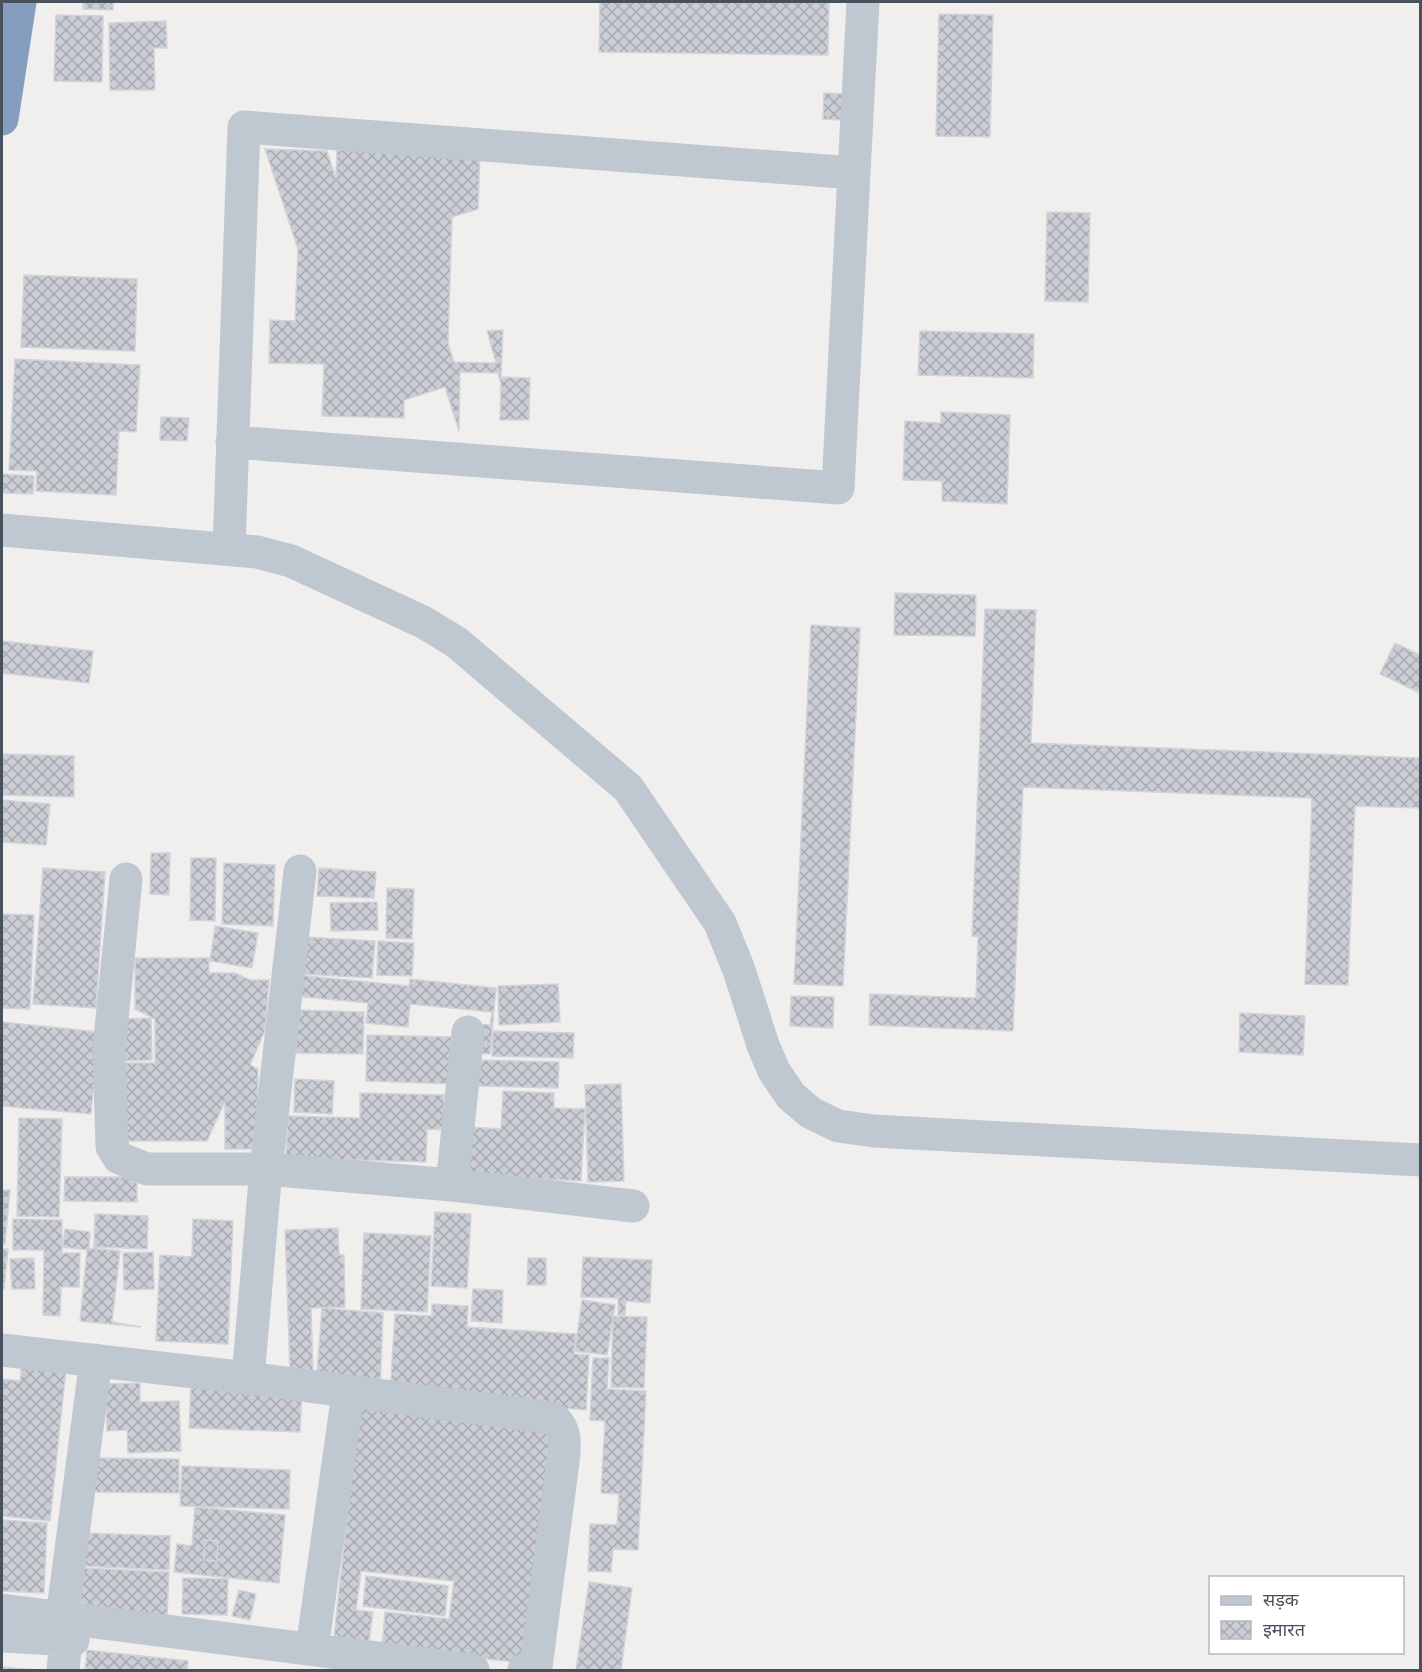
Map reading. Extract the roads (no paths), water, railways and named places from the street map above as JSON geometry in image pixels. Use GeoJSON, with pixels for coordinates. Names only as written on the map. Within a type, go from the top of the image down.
{"type":"FeatureCollection","features":[{"type":"Feature","properties":{"kind":"highway"},"geometry":{"type":"LineString","coordinates":[[2,119],[20,2]]}},
{"type":"Feature","properties":{"kind":"street"},"geometry":{"type":"LineString","coordinates":[[232,442],[838,488],[863,2]]}},
{"type":"Feature","properties":{"kind":"street"},"geometry":{"type":"LineString","coordinates":[[229,548],[244,127],[854,173]]}},
{"type":"Feature","properties":{"kind":"street"},"geometry":{"type":"LineString","coordinates":[[2,530],[229,548],[291,561],[394,608],[439,632],[488,668],[628,788],[720,923],[774,1071],[791,1096],[810,1113],[838,1126],[874,1131],[1420,1160]]}},
{"type":"Feature","properties":{"kind":"street"},"geometry":{"type":"LineString","coordinates":[[248,1378],[266,1168],[300,871]]}},
{"type":"Feature","properties":{"kind":"street"},"geometry":{"type":"LineString","coordinates":[[126,879],[109,1049],[112,1147],[119,1158],[147,1168],[266,1168],[452,1185],[633,1206]]}},
{"type":"Feature","properties":{"kind":"street"},"geometry":{"type":"LineString","coordinates":[[452,1185],[468,1032]]}},
{"type":"Feature","properties":{"kind":"street"},"geometry":{"type":"LineString","coordinates":[[2,1350],[248,1378],[348,1393],[553,1418],[561,1425],[565,1441],[563,1462],[536,1667],[524,1671]]}},
{"type":"Feature","properties":{"kind":"street"},"geometry":{"type":"LineString","coordinates":[[64,1643],[96,1360]]}},
{"type":"Feature","properties":{"kind":"street"},"geometry":{"type":"LineString","coordinates":[[309,1660],[348,1393]]}},
{"type":"Feature","properties":{"kind":"street"},"geometry":{"type":"LineString","coordinates":[[2,1610],[64,1643]]}},
{"type":"Feature","properties":{"kind":"street"},"geometry":{"type":"LineString","coordinates":[[2,1636],[64,1643],[472,1671]]}}]}
